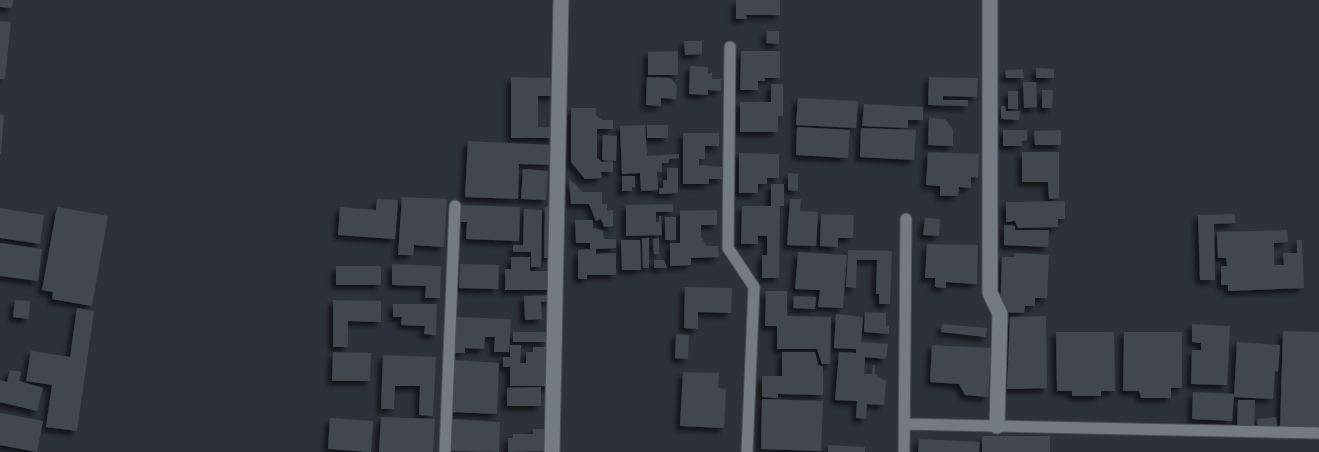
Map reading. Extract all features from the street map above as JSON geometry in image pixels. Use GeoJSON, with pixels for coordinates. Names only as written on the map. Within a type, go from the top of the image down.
{"type":"FeatureCollection","features":[{"type":"Feature","properties":{"kind":"street"},"geometry":{"type":"LineString","coordinates":[[552,452],[561,0]]}},
{"type":"Feature","properties":{"kind":"street"},"geometry":{"type":"LineString","coordinates":[[990,0],[990,293],[1000,314],[997,426]]}},
{"type":"Feature","properties":{"kind":"lane"},"geometry":{"type":"LineString","coordinates":[[730,47],[728,248],[754,287],[747,452]]}},
{"type":"Feature","properties":{"kind":"lane"},"geometry":{"type":"LineString","coordinates":[[445,452],[455,206]]}},
{"type":"Feature","properties":{"kind":"lane"},"geometry":{"type":"LineString","coordinates":[[904,452],[906,219]]}},
{"type":"Feature","properties":{"kind":"lane"},"geometry":{"type":"LineString","coordinates":[[905,424],[1319,433]]}},
{"type":"Feature","properties":{"kind":"building"},"geometry":{"type":"Polygon","coordinates":[[[0,0],[13,0],[12,8],[0,7],[0,0]]]}},
{"type":"Feature","properties":{"kind":"building"},"geometry":{"type":"Polygon","coordinates":[[[736,0],[780,0],[780,15],[746,15],[747,19],[736,19],[736,0]]]}},
{"type":"Feature","properties":{"kind":"building"},"geometry":{"type":"Polygon","coordinates":[[[0,21],[11,22],[5,79],[0,79],[0,21]]]}},
{"type":"Feature","properties":{"kind":"building"},"geometry":{"type":"Polygon","coordinates":[[[767,31],[779,31],[779,44],[766,43],[767,31]]]}},
{"type":"Feature","properties":{"kind":"building"},"geometry":{"type":"Polygon","coordinates":[[[684,41],[702,41],[702,54],[685,55],[684,41]]]}},
{"type":"Feature","properties":{"kind":"building"},"geometry":{"type":"Polygon","coordinates":[[[678,51],[678,75],[648,75],[648,52],[678,51]]]}},
{"type":"Feature","properties":{"kind":"building"},"geometry":{"type":"Polygon","coordinates":[[[741,51],[780,51],[780,78],[765,78],[765,81],[758,81],[758,90],[740,90],[741,51]]]}},
{"type":"Feature","properties":{"kind":"building"},"geometry":{"type":"Polygon","coordinates":[[[690,66],[708,67],[708,74],[712,72],[712,79],[721,79],[721,91],[708,90],[708,95],[689,94],[690,66]]]}},
{"type":"Feature","properties":{"kind":"building"},"geometry":{"type":"Polygon","coordinates":[[[1036,68],[1054,69],[1054,78],[1036,78],[1036,68]]]}},
{"type":"Feature","properties":{"kind":"building"},"geometry":{"type":"Polygon","coordinates":[[[1023,69],[1024,78],[1006,78],[1005,70],[1023,69]]]}},
{"type":"Feature","properties":{"kind":"building"},"geometry":{"type":"Polygon","coordinates":[[[511,77],[555,78],[555,96],[538,96],[538,127],[554,127],[554,138],[511,138],[511,77]]]}},
{"type":"Feature","properties":{"kind":"building"},"geometry":{"type":"Polygon","coordinates":[[[647,77],[671,78],[677,86],[676,99],[661,98],[661,106],[646,105],[647,77]]]}},
{"type":"Feature","properties":{"kind":"building"},"geometry":{"type":"Polygon","coordinates":[[[929,77],[978,78],[977,97],[943,96],[943,100],[968,100],[968,106],[928,105],[929,77]]]}},
{"type":"Feature","properties":{"kind":"building"},"geometry":{"type":"Polygon","coordinates":[[[1023,82],[1036,82],[1037,107],[1024,108],[1023,82]]]}},
{"type":"Feature","properties":{"kind":"building"},"geometry":{"type":"Polygon","coordinates":[[[771,84],[783,84],[783,116],[778,116],[778,132],[740,132],[740,102],[771,102],[771,84]]]}},
{"type":"Feature","properties":{"kind":"building"},"geometry":{"type":"Polygon","coordinates":[[[1042,90],[1053,90],[1052,108],[1042,108],[1042,90]]]}},
{"type":"Feature","properties":{"kind":"building"},"geometry":{"type":"Polygon","coordinates":[[[1008,91],[1018,91],[1018,109],[1008,109],[1008,91]]]}},
{"type":"Feature","properties":{"kind":"building"},"geometry":{"type":"Polygon","coordinates":[[[798,98],[858,101],[856,128],[796,125],[798,98]]]}},
{"type":"Feature","properties":{"kind":"building"},"geometry":{"type":"Polygon","coordinates":[[[864,104],[923,107],[923,120],[908,120],[908,128],[862,126],[864,104]]]}},
{"type":"Feature","properties":{"kind":"building"},"geometry":{"type":"Polygon","coordinates":[[[1001,106],[1005,106],[1006,111],[1020,111],[1019,120],[1001,119],[1001,106]]]}},
{"type":"Feature","properties":{"kind":"building"},"geometry":{"type":"Polygon","coordinates":[[[571,108],[596,108],[596,115],[602,120],[613,120],[613,129],[597,129],[597,158],[602,162],[613,161],[613,172],[601,172],[602,178],[585,179],[571,162],[571,108]]]}},
{"type":"Feature","properties":{"kind":"building"},"geometry":{"type":"Polygon","coordinates":[[[0,114],[4,115],[1,154],[0,154],[0,114]]]}},
{"type":"Feature","properties":{"kind":"building"},"geometry":{"type":"Polygon","coordinates":[[[929,118],[945,119],[953,130],[953,146],[928,145],[929,118]]]}},
{"type":"Feature","properties":{"kind":"building"},"geometry":{"type":"Polygon","coordinates":[[[645,125],[647,156],[679,154],[679,158],[669,159],[668,163],[662,163],[662,172],[657,172],[658,190],[641,191],[640,173],[622,174],[620,126],[645,125]]]}},
{"type":"Feature","properties":{"kind":"building"},"geometry":{"type":"Polygon","coordinates":[[[647,125],[668,125],[668,138],[647,138],[647,125]]]}},
{"type":"Feature","properties":{"kind":"building"},"geometry":{"type":"Polygon","coordinates":[[[797,127],[850,130],[848,158],[796,155],[797,127]]]}},
{"type":"Feature","properties":{"kind":"building"},"geometry":{"type":"Polygon","coordinates":[[[861,128],[916,130],[914,160],[860,157],[861,128]]]}},
{"type":"Feature","properties":{"kind":"building"},"geometry":{"type":"Polygon","coordinates":[[[1003,130],[1027,130],[1027,140],[1022,141],[1022,146],[1003,146],[1003,130]]]}},
{"type":"Feature","properties":{"kind":"building"},"geometry":{"type":"Polygon","coordinates":[[[1061,130],[1061,145],[1035,145],[1034,131],[1061,130]]]}},
{"type":"Feature","properties":{"kind":"building"},"geometry":{"type":"Polygon","coordinates":[[[683,133],[719,133],[719,146],[705,146],[705,159],[699,159],[699,165],[722,167],[722,179],[709,179],[709,184],[683,184],[683,133]]]}},
{"type":"Feature","properties":{"kind":"building"},"geometry":{"type":"Polygon","coordinates":[[[603,135],[617,136],[616,161],[602,160],[603,135]]]}},
{"type":"Feature","properties":{"kind":"building"},"geometry":{"type":"Polygon","coordinates":[[[468,141],[553,145],[552,165],[519,164],[518,199],[465,197],[468,141]]]}},
{"type":"Feature","properties":{"kind":"building"},"geometry":{"type":"Polygon","coordinates":[[[928,152],[979,154],[978,178],[971,177],[971,188],[959,187],[958,196],[940,196],[940,186],[926,185],[928,152]]]}},
{"type":"Feature","properties":{"kind":"building"},"geometry":{"type":"Polygon","coordinates":[[[1022,152],[1059,152],[1059,198],[1049,199],[1048,182],[1022,182],[1022,152]]]}},
{"type":"Feature","properties":{"kind":"building"},"geometry":{"type":"Polygon","coordinates":[[[739,153],[779,154],[779,178],[767,178],[767,184],[758,184],[758,193],[739,193],[739,153]]]}},
{"type":"Feature","properties":{"kind":"building"},"geometry":{"type":"Polygon","coordinates":[[[667,168],[678,168],[678,193],[659,194],[659,188],[663,188],[663,180],[667,180],[667,168]]]}},
{"type":"Feature","properties":{"kind":"building"},"geometry":{"type":"Polygon","coordinates":[[[523,169],[548,171],[546,200],[521,199],[523,169]]]}},
{"type":"Feature","properties":{"kind":"building"},"geometry":{"type":"Polygon","coordinates":[[[788,173],[798,174],[798,191],[788,190],[788,173]]]}},
{"type":"Feature","properties":{"kind":"building"},"geometry":{"type":"Polygon","coordinates":[[[622,176],[635,176],[635,187],[632,187],[632,191],[622,191],[622,176]]]}},
{"type":"Feature","properties":{"kind":"building"},"geometry":{"type":"Polygon","coordinates":[[[569,179],[583,192],[602,192],[602,204],[607,204],[607,211],[613,210],[613,226],[604,227],[601,219],[596,221],[589,204],[571,204],[569,179]]]}},
{"type":"Feature","properties":{"kind":"building"},"geometry":{"type":"Polygon","coordinates":[[[771,184],[784,184],[784,206],[780,206],[779,278],[762,278],[762,255],[767,255],[767,236],[758,236],[758,244],[741,244],[742,206],[771,206],[771,184]]]}},
{"type":"Feature","properties":{"kind":"building"},"geometry":{"type":"Polygon","coordinates":[[[402,197],[447,199],[444,247],[414,245],[413,255],[398,255],[402,197]]]}},
{"type":"Feature","properties":{"kind":"building"},"geometry":{"type":"Polygon","coordinates":[[[377,199],[398,200],[395,239],[338,235],[340,207],[376,210],[377,199]]]}},
{"type":"Feature","properties":{"kind":"building"},"geometry":{"type":"Polygon","coordinates":[[[790,199],[801,199],[800,211],[818,212],[816,246],[787,245],[790,199]]]}},
{"type":"Feature","properties":{"kind":"building"},"geometry":{"type":"Polygon","coordinates":[[[1065,201],[1065,219],[1058,219],[1058,227],[1018,228],[1015,221],[1006,222],[1006,202],[1065,201]]]}},
{"type":"Feature","properties":{"kind":"building"},"geometry":{"type":"Polygon","coordinates":[[[673,204],[673,212],[656,212],[656,222],[659,222],[659,216],[661,216],[662,235],[626,236],[626,205],[673,204]]]}},
{"type":"Feature","properties":{"kind":"building"},"geometry":{"type":"Polygon","coordinates":[[[460,205],[520,207],[519,241],[466,239],[467,222],[460,222],[460,205]]]}},
{"type":"Feature","properties":{"kind":"building"},"geometry":{"type":"Polygon","coordinates":[[[57,207],[108,216],[92,306],[52,299],[53,292],[42,290],[57,207]]]}},
{"type":"Feature","properties":{"kind":"building"},"geometry":{"type":"Polygon","coordinates":[[[545,207],[554,208],[552,258],[544,258],[545,207]]]}},
{"type":"Feature","properties":{"kind":"building"},"geometry":{"type":"Polygon","coordinates":[[[0,208],[44,215],[40,244],[0,238],[0,208]]]}},
{"type":"Feature","properties":{"kind":"building"},"geometry":{"type":"Polygon","coordinates":[[[524,209],[542,210],[541,267],[531,267],[531,252],[513,252],[513,245],[523,245],[524,209]]]}},
{"type":"Feature","properties":{"kind":"building"},"geometry":{"type":"Polygon","coordinates":[[[717,210],[717,225],[701,225],[701,237],[707,246],[718,246],[719,257],[691,258],[691,265],[670,266],[670,243],[680,243],[680,211],[717,210]]]}},
{"type":"Feature","properties":{"kind":"building"},"geometry":{"type":"Polygon","coordinates":[[[821,214],[854,215],[853,238],[838,238],[838,247],[820,246],[821,214]]]}},
{"type":"Feature","properties":{"kind":"building"},"geometry":{"type":"Polygon","coordinates":[[[1235,214],[1235,223],[1214,224],[1215,280],[1200,280],[1198,215],[1235,214]]]}},
{"type":"Feature","properties":{"kind":"building"},"geometry":{"type":"Polygon","coordinates":[[[665,217],[676,217],[676,240],[665,240],[665,217]]]}},
{"type":"Feature","properties":{"kind":"building"},"geometry":{"type":"Polygon","coordinates":[[[925,218],[940,219],[939,236],[923,235],[925,218]]]}},
{"type":"Feature","properties":{"kind":"building"},"geometry":{"type":"Polygon","coordinates":[[[575,220],[593,220],[593,228],[603,231],[604,239],[616,239],[616,248],[596,249],[596,254],[616,253],[616,275],[587,275],[587,279],[578,279],[578,250],[590,249],[590,243],[576,243],[575,220]]]}},
{"type":"Feature","properties":{"kind":"building"},"geometry":{"type":"Polygon","coordinates":[[[1004,225],[1015,226],[1015,230],[1049,230],[1048,247],[1004,245],[1004,225]]]}},
{"type":"Feature","properties":{"kind":"building"},"geometry":{"type":"Polygon","coordinates":[[[1287,230],[1288,242],[1274,243],[1274,265],[1284,265],[1283,253],[1297,253],[1297,240],[1302,240],[1304,288],[1228,291],[1228,285],[1221,285],[1221,266],[1227,266],[1226,258],[1218,258],[1217,232],[1287,230]]]}},
{"type":"Feature","properties":{"kind":"building"},"geometry":{"type":"Polygon","coordinates":[[[642,238],[649,238],[649,268],[643,268],[642,238]]]}},
{"type":"Feature","properties":{"kind":"building"},"geometry":{"type":"Polygon","coordinates":[[[659,238],[659,254],[654,254],[653,239],[659,238]]]}},
{"type":"Feature","properties":{"kind":"building"},"geometry":{"type":"Polygon","coordinates":[[[621,240],[640,240],[641,270],[622,270],[621,240]]]}},
{"type":"Feature","properties":{"kind":"building"},"geometry":{"type":"Polygon","coordinates":[[[0,243],[42,249],[38,281],[0,276],[0,243]]]}},
{"type":"Feature","properties":{"kind":"building"},"geometry":{"type":"Polygon","coordinates":[[[927,244],[978,245],[977,284],[946,282],[946,288],[935,287],[935,278],[925,278],[927,244]]]}},
{"type":"Feature","properties":{"kind":"building"},"geometry":{"type":"Polygon","coordinates":[[[848,250],[892,251],[890,304],[879,304],[879,294],[876,294],[877,260],[857,260],[856,288],[846,287],[848,250]]]}},
{"type":"Feature","properties":{"kind":"building"},"geometry":{"type":"Polygon","coordinates":[[[798,252],[847,255],[843,308],[818,307],[820,290],[795,289],[798,252]]]}},
{"type":"Feature","properties":{"kind":"building"},"geometry":{"type":"Polygon","coordinates":[[[1014,253],[1049,255],[1047,298],[1035,298],[1035,306],[1025,306],[1024,313],[1000,312],[1002,257],[1014,257],[1014,253]]]}},
{"type":"Feature","properties":{"kind":"building"},"geometry":{"type":"Polygon","coordinates":[[[511,257],[530,257],[530,271],[555,271],[555,290],[505,290],[505,269],[511,269],[511,257]]]}},
{"type":"Feature","properties":{"kind":"building"},"geometry":{"type":"Polygon","coordinates":[[[654,260],[664,260],[667,268],[654,268],[654,260]]]}},
{"type":"Feature","properties":{"kind":"building"},"geometry":{"type":"Polygon","coordinates":[[[392,264],[441,266],[440,298],[425,298],[426,286],[392,285],[392,264]]]}},
{"type":"Feature","properties":{"kind":"building"},"geometry":{"type":"Polygon","coordinates":[[[460,264],[499,265],[498,289],[459,288],[460,264]]]}},
{"type":"Feature","properties":{"kind":"building"},"geometry":{"type":"Polygon","coordinates":[[[336,266],[381,266],[381,285],[336,285],[336,266]]]}},
{"type":"Feature","properties":{"kind":"building"},"geometry":{"type":"Polygon","coordinates":[[[685,287],[732,288],[731,313],[698,312],[698,329],[684,328],[685,287]]]}},
{"type":"Feature","properties":{"kind":"building"},"geometry":{"type":"Polygon","coordinates":[[[766,291],[787,291],[787,316],[831,317],[830,364],[822,364],[817,349],[777,349],[777,326],[765,326],[766,291]]]}},
{"type":"Feature","properties":{"kind":"building"},"geometry":{"type":"Polygon","coordinates":[[[552,295],[552,301],[541,302],[542,319],[525,320],[524,296],[552,295]]]}},
{"type":"Feature","properties":{"kind":"building"},"geometry":{"type":"Polygon","coordinates":[[[794,296],[816,297],[815,309],[793,308],[794,296]]]}},
{"type":"Feature","properties":{"kind":"building"},"geometry":{"type":"Polygon","coordinates":[[[15,300],[30,301],[29,319],[13,317],[15,300]]]}},
{"type":"Feature","properties":{"kind":"building"},"geometry":{"type":"Polygon","coordinates":[[[333,300],[381,301],[381,322],[348,321],[348,347],[333,347],[333,300]]]}},
{"type":"Feature","properties":{"kind":"building"},"geometry":{"type":"Polygon","coordinates":[[[393,304],[437,304],[436,335],[424,334],[425,326],[401,325],[402,317],[393,317],[393,304]]]}},
{"type":"Feature","properties":{"kind":"building"},"geometry":{"type":"Polygon","coordinates":[[[77,308],[94,311],[77,431],[46,427],[52,385],[26,381],[31,351],[70,357],[77,308]]]}},
{"type":"Feature","properties":{"kind":"building"},"geometry":{"type":"Polygon","coordinates":[[[865,312],[886,313],[886,326],[889,326],[889,334],[864,332],[865,312]]]}},
{"type":"Feature","properties":{"kind":"building"},"geometry":{"type":"Polygon","coordinates":[[[836,314],[863,317],[861,342],[888,344],[886,359],[865,357],[864,374],[872,374],[873,365],[875,365],[875,374],[886,381],[884,405],[867,404],[866,419],[856,418],[857,401],[835,400],[839,352],[856,353],[856,349],[834,348],[836,314]]]}},
{"type":"Feature","properties":{"kind":"building"},"geometry":{"type":"Polygon","coordinates":[[[1046,316],[1047,388],[1007,389],[1010,317],[1046,316]]]}},
{"type":"Feature","properties":{"kind":"building"},"geometry":{"type":"Polygon","coordinates":[[[456,317],[511,319],[509,352],[494,352],[495,337],[485,337],[484,349],[465,348],[465,353],[455,353],[456,317]]]}},
{"type":"Feature","properties":{"kind":"building"},"geometry":{"type":"Polygon","coordinates":[[[942,324],[987,328],[986,337],[941,332],[942,324]]]}},
{"type":"Feature","properties":{"kind":"building"},"geometry":{"type":"Polygon","coordinates":[[[1192,324],[1230,326],[1227,385],[1191,384],[1192,350],[1201,350],[1201,343],[1192,342],[1192,324]]]}},
{"type":"Feature","properties":{"kind":"building"},"geometry":{"type":"Polygon","coordinates":[[[1283,331],[1319,332],[1319,429],[1280,429],[1283,331]]]}},
{"type":"Feature","properties":{"kind":"building"},"geometry":{"type":"Polygon","coordinates":[[[513,332],[546,332],[546,342],[513,342],[513,332]]]}},
{"type":"Feature","properties":{"kind":"building"},"geometry":{"type":"Polygon","coordinates":[[[1056,332],[1114,332],[1115,391],[1101,391],[1101,396],[1072,396],[1072,391],[1057,391],[1056,332]]]}},
{"type":"Feature","properties":{"kind":"building"},"geometry":{"type":"Polygon","coordinates":[[[1124,332],[1182,332],[1182,388],[1171,388],[1171,398],[1141,398],[1139,391],[1123,391],[1124,332]]]}},
{"type":"Feature","properties":{"kind":"building"},"geometry":{"type":"Polygon","coordinates":[[[676,334],[689,335],[688,359],[675,358],[676,334]]]}},
{"type":"Feature","properties":{"kind":"building"},"geometry":{"type":"Polygon","coordinates":[[[1237,342],[1280,345],[1278,372],[1275,371],[1273,399],[1234,397],[1237,342]]]}},
{"type":"Feature","properties":{"kind":"building"},"geometry":{"type":"Polygon","coordinates":[[[510,345],[521,345],[520,363],[526,363],[526,352],[533,352],[533,347],[553,347],[552,386],[510,386],[510,367],[503,367],[503,357],[510,357],[510,345]]]}},
{"type":"Feature","properties":{"kind":"building"},"geometry":{"type":"Polygon","coordinates":[[[932,345],[991,348],[988,397],[965,395],[959,384],[930,382],[932,345]]]}},
{"type":"Feature","properties":{"kind":"building"},"geometry":{"type":"Polygon","coordinates":[[[333,352],[371,353],[370,381],[332,381],[333,352]]]}},
{"type":"Feature","properties":{"kind":"building"},"geometry":{"type":"Polygon","coordinates":[[[782,352],[815,352],[818,365],[823,367],[823,395],[778,394],[778,398],[762,397],[762,376],[782,376],[782,352]]]}},
{"type":"Feature","properties":{"kind":"building"},"geometry":{"type":"Polygon","coordinates":[[[383,355],[436,357],[433,416],[419,415],[420,386],[395,386],[394,409],[381,409],[383,355]]]}},
{"type":"Feature","properties":{"kind":"building"},"geometry":{"type":"Polygon","coordinates":[[[454,360],[499,363],[497,414],[452,412],[454,360]]]}},
{"type":"Feature","properties":{"kind":"building"},"geometry":{"type":"Polygon","coordinates":[[[10,370],[21,372],[19,381],[43,388],[37,411],[0,402],[0,380],[7,382],[10,370]]]}},
{"type":"Feature","properties":{"kind":"building"},"geometry":{"type":"Polygon","coordinates":[[[683,372],[719,373],[718,388],[726,389],[724,428],[680,426],[683,372]]]}},
{"type":"Feature","properties":{"kind":"building"},"geometry":{"type":"Polygon","coordinates":[[[541,387],[541,406],[507,406],[507,388],[541,387]]]}},
{"type":"Feature","properties":{"kind":"building"},"geometry":{"type":"Polygon","coordinates":[[[1193,392],[1234,394],[1232,421],[1192,419],[1193,392]]]}},
{"type":"Feature","properties":{"kind":"building"},"geometry":{"type":"Polygon","coordinates":[[[762,399],[823,401],[821,451],[761,449],[762,399]]]}},
{"type":"Feature","properties":{"kind":"building"},"geometry":{"type":"Polygon","coordinates":[[[1238,400],[1255,400],[1254,426],[1237,425],[1238,400]]]}},
{"type":"Feature","properties":{"kind":"building"},"geometry":{"type":"Polygon","coordinates":[[[0,413],[43,421],[37,452],[0,445],[0,413]]]}},
{"type":"Feature","properties":{"kind":"building"},"geometry":{"type":"Polygon","coordinates":[[[381,417],[435,419],[433,452],[379,452],[381,417]]]}},
{"type":"Feature","properties":{"kind":"building"},"geometry":{"type":"Polygon","coordinates":[[[1276,417],[1277,426],[1258,427],[1257,419],[1276,417]]]}},
{"type":"Feature","properties":{"kind":"building"},"geometry":{"type":"Polygon","coordinates":[[[330,418],[373,421],[371,452],[328,449],[330,418]]]}},
{"type":"Feature","properties":{"kind":"building"},"geometry":{"type":"Polygon","coordinates":[[[452,419],[500,422],[499,452],[451,451],[452,419]]]}},
{"type":"Feature","properties":{"kind":"building"},"geometry":{"type":"Polygon","coordinates":[[[533,429],[550,429],[549,451],[508,452],[508,438],[513,438],[513,434],[533,434],[533,429]]]}},
{"type":"Feature","properties":{"kind":"building"},"geometry":{"type":"Polygon","coordinates":[[[982,436],[1050,436],[1050,452],[982,452],[982,436]]]}},
{"type":"Feature","properties":{"kind":"building"},"geometry":{"type":"Polygon","coordinates":[[[919,439],[980,442],[979,452],[918,452],[919,439]]]}},
{"type":"Feature","properties":{"kind":"building"},"geometry":{"type":"Polygon","coordinates":[[[828,445],[865,447],[865,452],[828,452],[828,445]]]}}]}
